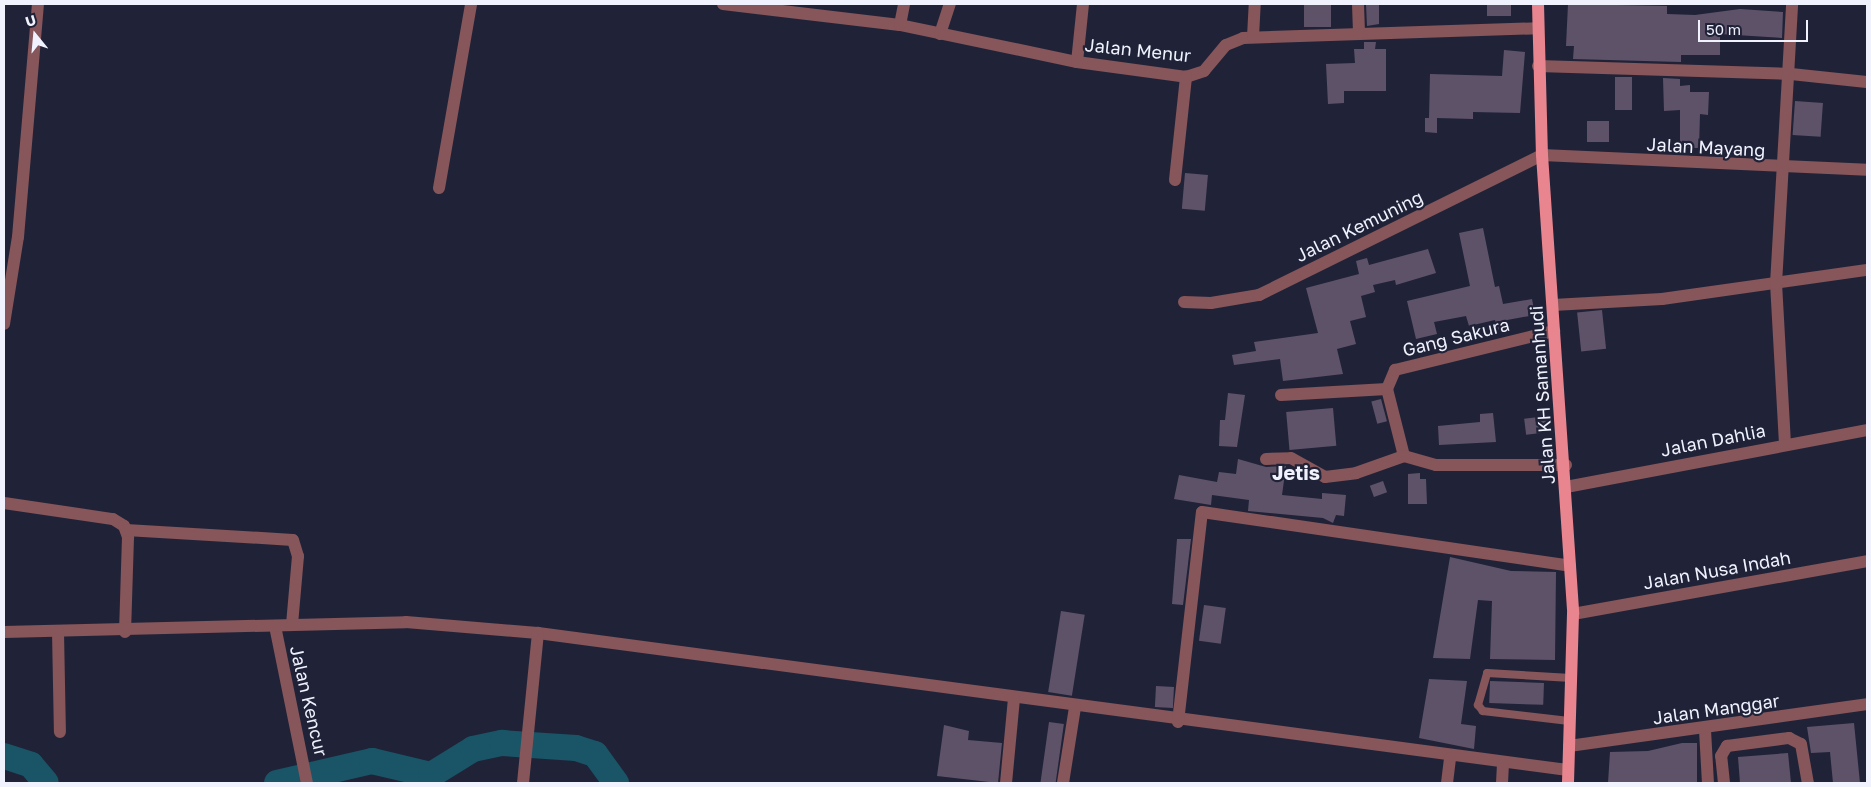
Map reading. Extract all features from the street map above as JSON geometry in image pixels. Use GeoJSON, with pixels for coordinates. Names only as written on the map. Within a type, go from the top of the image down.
{"type":"FeatureCollection","features":[{"type":"Feature","properties":{"kind":"main road","name":"Jalan KH Samanhudi"},"geometry":{"type":"LineString","coordinates":[[1538,4],[1538,66],[1542,155],[1554,331],[1566,464],[1573,614],[1568,777]]}},
{"type":"Feature","properties":{"kind":"street"},"geometry":{"type":"LineString","coordinates":[[4,324],[18,237],[38,4]]}},
{"type":"Feature","properties":{"kind":"street"},"geometry":{"type":"LineString","coordinates":[[439,188],[472,4]]}},
{"type":"Feature","properties":{"kind":"street","name":"Jalan Menur"},"geometry":{"type":"LineString","coordinates":[[723,4],[900,25],[1077,62],[1186,77],[1204,72],[1226,45],[1253,37],[1538,28]]}},
{"type":"Feature","properties":{"kind":"street"},"geometry":{"type":"LineString","coordinates":[[900,25],[904,4]]}},
{"type":"Feature","properties":{"kind":"street"},"geometry":{"type":"LineString","coordinates":[[940,34],[950,4]]}},
{"type":"Feature","properties":{"kind":"street"},"geometry":{"type":"LineString","coordinates":[[1077,62],[1084,4]]}},
{"type":"Feature","properties":{"kind":"street"},"geometry":{"type":"LineString","coordinates":[[1253,37],[1255,4]]}},
{"type":"Feature","properties":{"kind":"street"},"geometry":{"type":"LineString","coordinates":[[1358,4],[1359,33]]}},
{"type":"Feature","properties":{"kind":"street"},"geometry":{"type":"LineString","coordinates":[[1785,444],[1776,284],[1791,74],[1792,4]]}},
{"type":"Feature","properties":{"kind":"street"},"geometry":{"type":"LineString","coordinates":[[1538,66],[1791,74],[1867,82]]}},
{"type":"Feature","properties":{"kind":"street"},"geometry":{"type":"LineString","coordinates":[[1175,180],[1186,77]]}},
{"type":"Feature","properties":{"kind":"street","name":"Jalan Mayang"},"geometry":{"type":"LineString","coordinates":[[1542,155],[1784,169],[1867,170]]}},
{"type":"Feature","properties":{"kind":"street","name":"Jalan Kemuning"},"geometry":{"type":"LineString","coordinates":[[1184,302],[1211,304],[1259,295],[1542,155]]}},
{"type":"Feature","properties":{"kind":"street"},"geometry":{"type":"LineString","coordinates":[[1553,305],[1662,299],[1867,270]]}},
{"type":"Feature","properties":{"kind":"street","name":"Gang Sakura"},"geometry":{"type":"LineString","coordinates":[[1387,389],[1395,370],[1554,331]]}},
{"type":"Feature","properties":{"kind":"street"},"geometry":{"type":"LineString","coordinates":[[1281,395],[1387,389],[1404,456]]}},
{"type":"Feature","properties":{"kind":"street","name":"Jalan Dahlia"},"geometry":{"type":"LineString","coordinates":[[1566,487],[1785,444],[1867,430]]}},
{"type":"Feature","properties":{"kind":"street"},"geometry":{"type":"LineString","coordinates":[[1266,459],[1291,458],[1312,472],[1334,477],[1404,456],[1436,465],[1566,464]]}},
{"type":"Feature","properties":{"kind":"street"},"geometry":{"type":"LineString","coordinates":[[4,503],[113,519],[126,530],[288,536],[298,544],[292,626]]}},
{"type":"Feature","properties":{"kind":"street"},"geometry":{"type":"LineString","coordinates":[[1178,722],[1202,512],[1570,566]]}},
{"type":"Feature","properties":{"kind":"street"},"geometry":{"type":"LineString","coordinates":[[125,632],[126,530]]}},
{"type":"Feature","properties":{"kind":"street","name":"Jalan Nusa Indah"},"geometry":{"type":"LineString","coordinates":[[1573,614],[1867,561]]}},
{"type":"Feature","properties":{"kind":"street"},"geometry":{"type":"LineString","coordinates":[[4,632],[125,632],[406,622],[538,633],[1503,765],[1568,777]]}},
{"type":"Feature","properties":{"kind":"street","name":"Jalan Kencur"},"geometry":{"type":"LineString","coordinates":[[275,626],[287,697],[306,760],[308,783]]}},
{"type":"Feature","properties":{"kind":"street"},"geometry":{"type":"LineString","coordinates":[[58,632],[60,732]]}},
{"type":"Feature","properties":{"kind":"street"},"geometry":{"type":"LineString","coordinates":[[522,783],[524,743],[538,633]]}},
{"type":"Feature","properties":{"kind":"street"},"geometry":{"type":"LineString","coordinates":[[1006,783],[1014,698]]}},
{"type":"Feature","properties":{"kind":"street","name":"Jalan Manggar"},"geometry":{"type":"LineString","coordinates":[[1569,746],[1705,730],[1867,704]]}},
{"type":"Feature","properties":{"kind":"street"},"geometry":{"type":"LineString","coordinates":[[1063,783],[1075,706]]}},
{"type":"Feature","properties":{"kind":"street"},"geometry":{"type":"LineString","coordinates":[[1705,730],[1708,783]]}},
{"type":"Feature","properties":{"kind":"street"},"geometry":{"type":"LineString","coordinates":[[1724,783],[1721,756],[1727,746],[1789,738],[1801,744],[1808,783]]}},
{"type":"Feature","properties":{"kind":"street"},"geometry":{"type":"LineString","coordinates":[[1447,783],[1450,758]]}},
{"type":"Feature","properties":{"kind":"street"},"geometry":{"type":"LineString","coordinates":[[1502,783],[1503,765]]}},
{"type":"Feature","properties":{"kind":"lane"},"geometry":{"type":"LineString","coordinates":[[1570,721],[1483,712],[1478,705],[1487,673],[1571,678]]}},
{"type":"Feature","properties":{"kind":"building"},"geometry":{"type":"Polygon","coordinates":[[[1304,4],[1331,4],[1331,27],[1304,27],[1304,4]]]}},
{"type":"Feature","properties":{"kind":"building"},"geometry":{"type":"Polygon","coordinates":[[[1366,4],[1379,4],[1379,24],[1367,26],[1366,4]]]}},
{"type":"Feature","properties":{"kind":"building"},"geometry":{"type":"Polygon","coordinates":[[[1487,4],[1511,4],[1511,16],[1487,16],[1487,4]]]}},
{"type":"Feature","properties":{"kind":"building"},"geometry":{"type":"Polygon","coordinates":[[[1568,4],[1667,6],[1667,14],[1695,15],[1740,9],[1783,12],[1782,38],[1720,34],[1720,55],[1681,55],[1681,62],[1573,59],[1574,46],[1566,46],[1568,4]]]}},
{"type":"Feature","properties":{"kind":"building"},"geometry":{"type":"Polygon","coordinates":[[[1364,42],[1376,42],[1375,49],[1386,49],[1386,91],[1344,91],[1344,103],[1328,104],[1326,64],[1355,63],[1354,49],[1364,49],[1364,42]]]}},
{"type":"Feature","properties":{"kind":"building"},"geometry":{"type":"Polygon","coordinates":[[[1504,50],[1525,52],[1520,113],[1473,112],[1473,119],[1437,118],[1437,133],[1425,132],[1425,118],[1429,118],[1430,74],[1502,76],[1504,50]]]}},
{"type":"Feature","properties":{"kind":"building"},"geometry":{"type":"Polygon","coordinates":[[[1615,77],[1632,77],[1632,110],[1615,110],[1615,77]]]}},
{"type":"Feature","properties":{"kind":"building"},"geometry":{"type":"Polygon","coordinates":[[[1663,78],[1680,79],[1680,86],[1690,85],[1690,92],[1709,92],[1708,115],[1700,114],[1699,148],[1680,148],[1680,110],[1664,111],[1663,78]]]}},
{"type":"Feature","properties":{"kind":"building"},"geometry":{"type":"Polygon","coordinates":[[[1795,101],[1823,103],[1821,137],[1793,135],[1795,101]]]}},
{"type":"Feature","properties":{"kind":"building"},"geometry":{"type":"Polygon","coordinates":[[[1587,121],[1609,121],[1609,142],[1587,142],[1587,121]]]}},
{"type":"Feature","properties":{"kind":"building"},"geometry":{"type":"Polygon","coordinates":[[[1185,173],[1208,175],[1205,211],[1182,209],[1185,173]]]}},
{"type":"Feature","properties":{"kind":"building"},"geometry":{"type":"Polygon","coordinates":[[[1483,228],[1495,287],[1499,286],[1503,304],[1532,299],[1535,315],[1507,320],[1508,327],[1497,330],[1495,320],[1469,326],[1466,316],[1434,322],[1437,334],[1416,339],[1407,301],[1470,286],[1459,233],[1483,228]]]}},
{"type":"Feature","properties":{"kind":"building"},"geometry":{"type":"Polygon","coordinates":[[[1428,249],[1436,273],[1396,285],[1395,280],[1373,285],[1375,292],[1361,296],[1366,317],[1350,321],[1356,344],[1337,349],[1343,374],[1283,381],[1280,359],[1234,365],[1232,355],[1256,351],[1254,342],[1318,333],[1306,288],[1359,274],[1356,261],[1367,258],[1369,265],[1428,249]]]}},
{"type":"Feature","properties":{"kind":"building"},"geometry":{"type":"Polygon","coordinates":[[[1602,310],[1606,349],[1581,351],[1577,313],[1602,310]]]}},
{"type":"Feature","properties":{"kind":"building"},"geometry":{"type":"Polygon","coordinates":[[[1228,393],[1245,395],[1237,447],[1219,446],[1220,420],[1225,420],[1228,393]]]}},
{"type":"Feature","properties":{"kind":"building"},"geometry":{"type":"Polygon","coordinates":[[[1381,399],[1387,421],[1377,424],[1371,402],[1381,399]]]}},
{"type":"Feature","properties":{"kind":"building"},"geometry":{"type":"Polygon","coordinates":[[[1333,408],[1336,446],[1289,450],[1286,412],[1333,408]]]}},
{"type":"Feature","properties":{"kind":"building"},"geometry":{"type":"Polygon","coordinates":[[[1493,413],[1496,442],[1439,445],[1438,426],[1480,422],[1480,414],[1493,413]]]}},
{"type":"Feature","properties":{"kind":"building"},"geometry":{"type":"Polygon","coordinates":[[[1547,416],[1549,432],[1526,435],[1524,419],[1547,416]]]}},
{"type":"Feature","properties":{"kind":"building"},"geometry":{"type":"Polygon","coordinates":[[[1238,459],[1266,467],[1286,466],[1282,495],[1322,499],[1322,493],[1346,495],[1344,516],[1336,515],[1333,523],[1323,518],[1248,511],[1249,500],[1212,495],[1211,505],[1174,499],[1179,475],[1217,482],[1219,472],[1236,474],[1238,459]]]}},
{"type":"Feature","properties":{"kind":"building"},"geometry":{"type":"Polygon","coordinates":[[[1420,473],[1420,479],[1426,479],[1427,504],[1408,504],[1408,474],[1420,473]]]}},
{"type":"Feature","properties":{"kind":"building"},"geometry":{"type":"Polygon","coordinates":[[[1383,481],[1387,492],[1374,497],[1370,486],[1383,481]]]}},
{"type":"Feature","properties":{"kind":"building"},"geometry":{"type":"Polygon","coordinates":[[[1177,539],[1191,539],[1183,605],[1172,604],[1177,539]]]}},
{"type":"Feature","properties":{"kind":"building"},"geometry":{"type":"Polygon","coordinates":[[[1450,557],[1511,571],[1556,572],[1555,660],[1490,659],[1492,601],[1478,600],[1470,659],[1433,658],[1450,557]]]}},
{"type":"Feature","properties":{"kind":"building"},"geometry":{"type":"Polygon","coordinates":[[[1204,605],[1226,608],[1221,644],[1199,641],[1204,605]]]}},
{"type":"Feature","properties":{"kind":"building"},"geometry":{"type":"Polygon","coordinates":[[[1061,611],[1085,615],[1072,696],[1048,692],[1061,611]]]}},
{"type":"Feature","properties":{"kind":"building"},"geometry":{"type":"Polygon","coordinates":[[[1429,679],[1467,681],[1461,724],[1476,726],[1474,749],[1419,738],[1429,679]]]}},
{"type":"Feature","properties":{"kind":"building"},"geometry":{"type":"Polygon","coordinates":[[[1490,681],[1544,683],[1543,705],[1489,703],[1490,681]]]}},
{"type":"Feature","properties":{"kind":"building"},"geometry":{"type":"Polygon","coordinates":[[[1156,686],[1174,687],[1173,708],[1155,707],[1156,686]]]}},
{"type":"Feature","properties":{"kind":"building"},"geometry":{"type":"Polygon","coordinates":[[[1049,722],[1064,724],[1056,783],[1040,783],[1049,722]]]}},
{"type":"Feature","properties":{"kind":"building"},"geometry":{"type":"Polygon","coordinates":[[[1854,723],[1860,783],[1833,783],[1830,752],[1811,753],[1807,727],[1854,723]]]}},
{"type":"Feature","properties":{"kind":"building"},"geometry":{"type":"Polygon","coordinates":[[[944,725],[969,731],[968,740],[1002,743],[998,783],[937,776],[944,725]]]}},
{"type":"Feature","properties":{"kind":"building"},"geometry":{"type":"Polygon","coordinates":[[[1682,743],[1697,743],[1697,783],[1608,783],[1610,752],[1648,751],[1682,743]]]}},
{"type":"Feature","properties":{"kind":"building"},"geometry":{"type":"Polygon","coordinates":[[[1788,753],[1791,783],[1740,783],[1738,757],[1788,753]]]}},
{"type":"Feature","properties":{"kind":"waterway"},"geometry":{"type":"LineString","coordinates":[[277,783],[372,761],[431,775],[473,749],[502,743],[576,748],[595,754],[616,783]]}},
{"type":"Feature","properties":{"kind":"waterway"},"geometry":{"type":"LineString","coordinates":[[4,756],[31,765],[46,783]]}},
{"type":"Feature","properties":{"kind":"district","name":"Jetis"},"geometry":{"type":"Point","coordinates":[1296,472]}}]}
